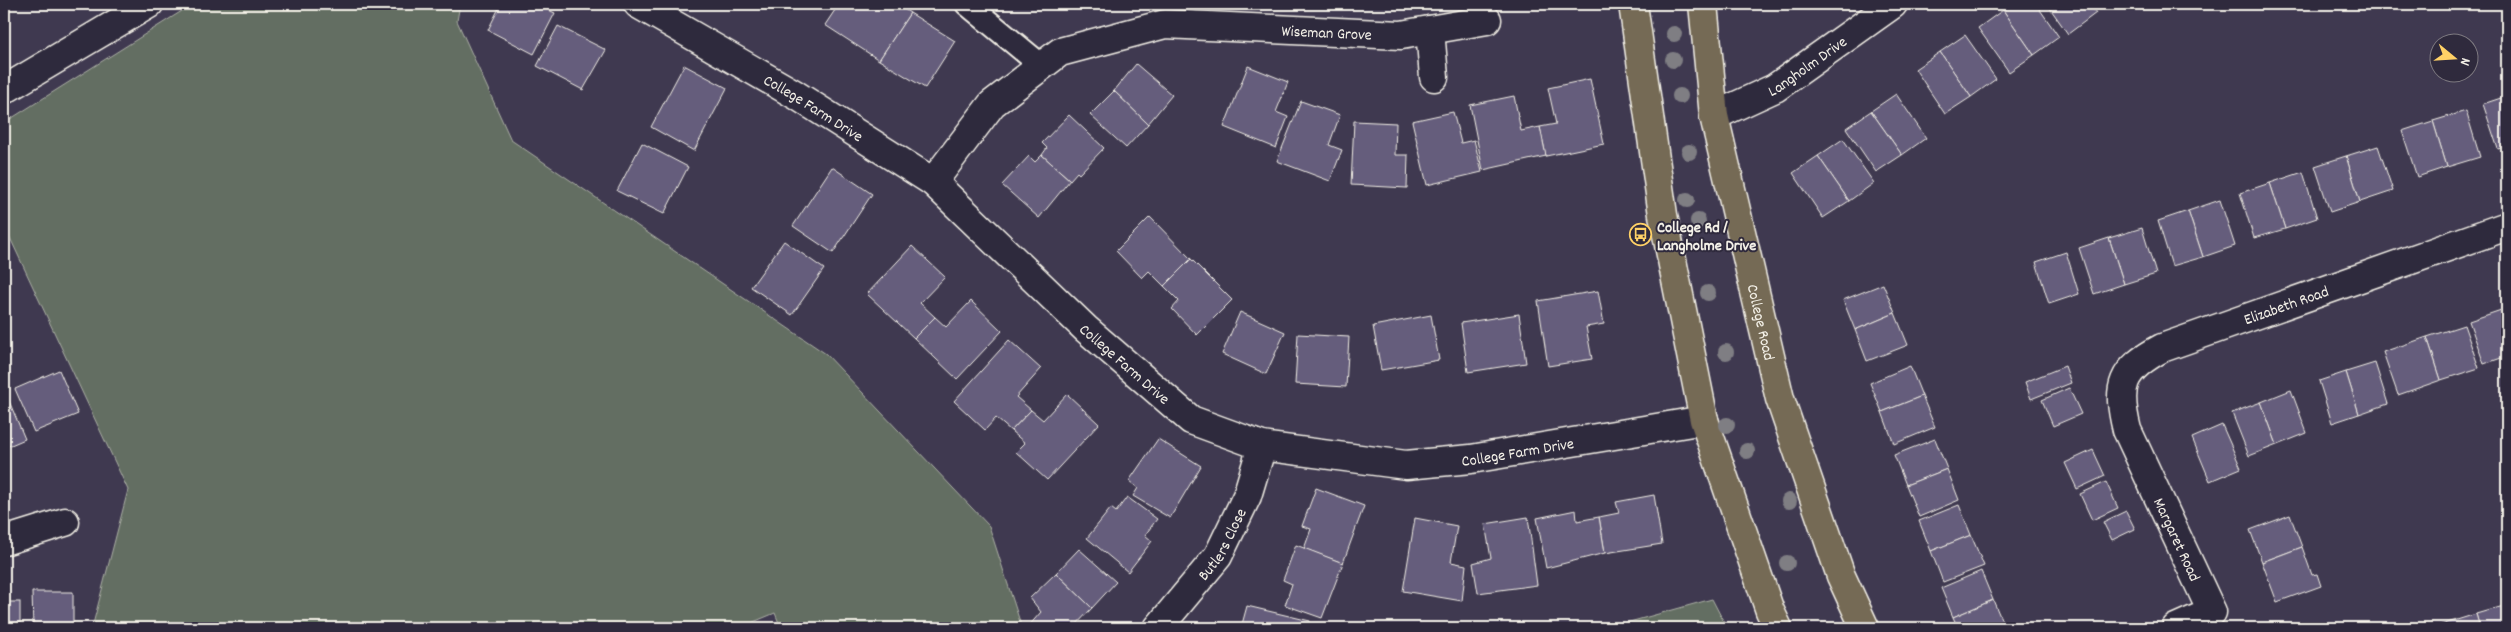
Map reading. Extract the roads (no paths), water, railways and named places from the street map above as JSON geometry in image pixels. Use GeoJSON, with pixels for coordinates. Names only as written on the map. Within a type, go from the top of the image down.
{"type":"FeatureCollection","features":[{"type":"Feature","properties":{"kind":"main road"},"geometry":{"type":"LineString","coordinates":[[1633,4],[1663,216],[1704,420],[1770,611],[1778,628]]}},
{"type":"Feature","properties":{"kind":"main road","name":"College Road"},"geometry":{"type":"LineString","coordinates":[[1703,4],[1714,116],[1780,399],[1841,576],[1865,628]]}},
{"type":"Feature","properties":{"kind":"street"},"geometry":{"type":"LineString","coordinates":[[4,90],[149,4]]}},
{"type":"Feature","properties":{"kind":"street","name":"College Farm Drive"},"geometry":{"type":"LineString","coordinates":[[638,4],[796,95],[933,182],[1086,329],[1191,420],[1262,446],[1406,465],[1471,459],[1704,420]]}},
{"type":"Feature","properties":{"kind":"street","name":"Langholm Drive"},"geometry":{"type":"LineString","coordinates":[[1714,116],[1775,88],[1893,4]]}},
{"type":"Feature","properties":{"kind":"street","name":"Wiseman Grove"},"geometry":{"type":"LineString","coordinates":[[933,182],[992,104],[1060,52],[1164,14],[1400,35],[1487,20]]}},
{"type":"Feature","properties":{"kind":"street"},"geometry":{"type":"LineString","coordinates":[[1430,30],[1434,77]]}},
{"type":"Feature","properties":{"kind":"street","name":"Elizabeth Road"},"geometry":{"type":"LineString","coordinates":[[2128,430],[2122,408],[2121,389],[2127,374],[2162,348],[2507,226]]}},
{"type":"Feature","properties":{"kind":"street","name":"Margaret Road"},"geometry":{"type":"LineString","coordinates":[[2128,430],[2216,620],[2176,628]]}},
{"type":"Feature","properties":{"kind":"street","name":"Butlers Close"},"geometry":{"type":"LineString","coordinates":[[1158,628],[1218,556],[1248,496],[1262,446]]}},
{"type":"Feature","properties":{"kind":"street"},"geometry":{"type":"LineString","coordinates":[[4,541],[65,522]]}},
{"type":"Feature","properties":{"kind":"lane"},"geometry":{"type":"LineString","coordinates":[[967,4],[1042,66]]}},
{"type":"Feature","properties":{"kind":"place","name":"College Rd / Langholme Drive"},"geometry":{"type":"Point","coordinates":[1641,235]}}]}
